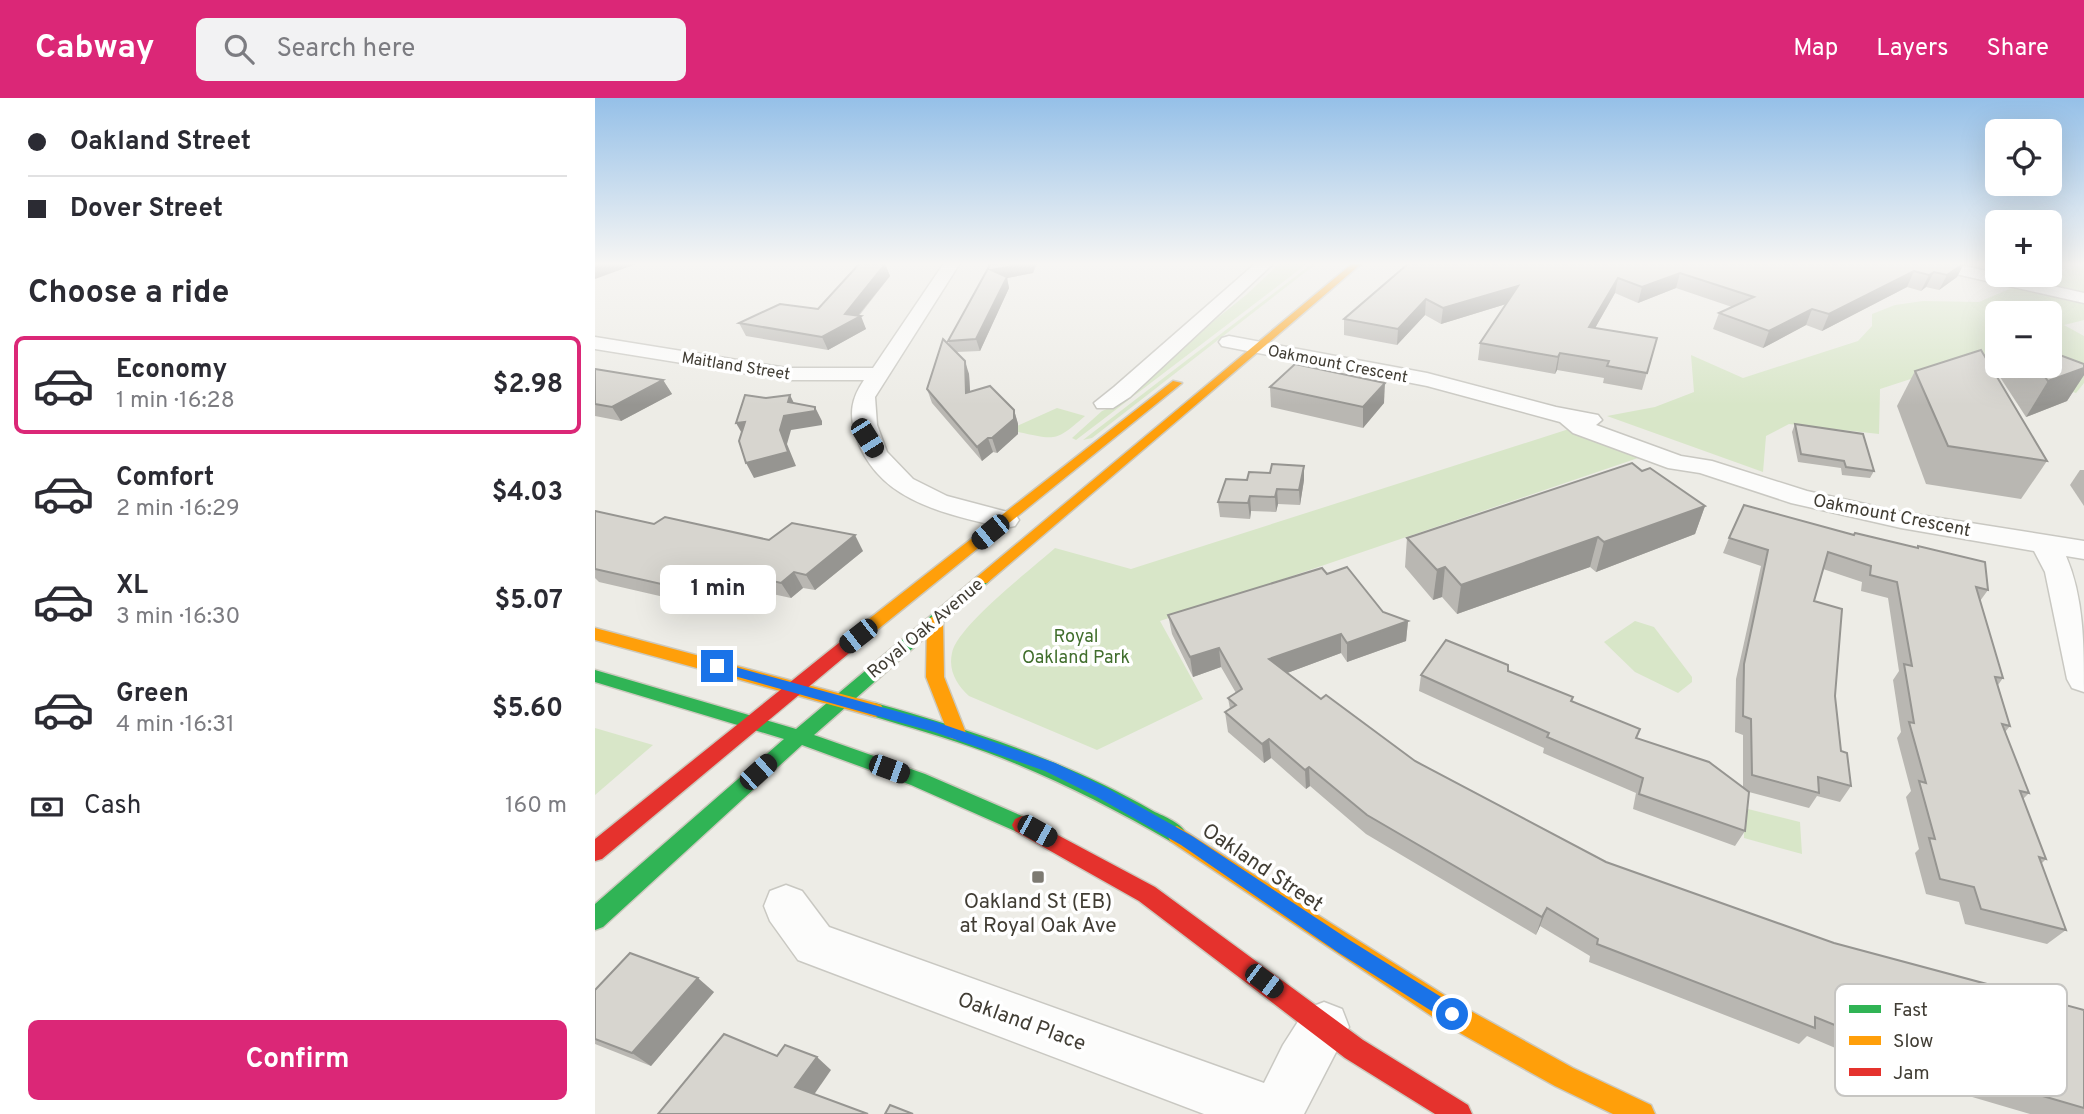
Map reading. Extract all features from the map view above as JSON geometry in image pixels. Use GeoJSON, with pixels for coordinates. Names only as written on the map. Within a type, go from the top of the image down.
{"type":"FeatureCollection","features":[{"type":"Feature","properties":{"kind":"main road","name":"Royal Oak Avenue"},"geometry":{"type":"LineString","coordinates":[[595,919],[840,700],[1303,310]]}},
{"type":"Feature","properties":{"kind":"main road"},"geometry":{"type":"LineString","coordinates":[[1224,346],[1249,326]]}},
{"type":"Feature","properties":{"kind":"main road","name":"Royal Oak Avenue"},"geometry":{"type":"LineString","coordinates":[[595,852],[794,687],[1188,374]]}},
{"type":"Feature","properties":{"kind":"main road"},"geometry":{"type":"LineString","coordinates":[[935,620],[935,677],[957,733]]}},
{"type":"Feature","properties":{"kind":"main road","name":"Oakland Street"},"geometry":{"type":"LineString","coordinates":[[595,634],[957,733],[1050,767],[1186,841],[1345,947],[1525,1058],[1642,1114]]}},
{"type":"Feature","properties":{"kind":"main road"},"geometry":{"type":"LineString","coordinates":[[595,676],[798,737],[961,795],[1037,831],[1123,879],[1203,934],[1324,1027],[1459,1114]]}},
{"type":"Feature","properties":{"kind":"street"},"geometry":{"type":"LineString","coordinates":[[920,310],[864,397],[861,413],[867,438],[879,458],[896,477],[916,493],[1005,520]]}},
{"type":"Feature","properties":{"kind":"street"},"geometry":{"type":"LineString","coordinates":[[1105,403],[1122,392],[1213,310]]}},
{"type":"Feature","properties":{"kind":"street","name":"Maitland Street"},"geometry":{"type":"LineString","coordinates":[[595,343],[787,374],[877,373]]}},
{"type":"Feature","properties":{"kind":"street","name":"Oakmount Crescent"},"geometry":{"type":"LineString","coordinates":[[1224,346],[1259,347],[1436,382],[1569,418],[1580,428],[1664,458],[1703,466],[1775,489],[1852,509],[2084,550]]}},
{"type":"Feature","properties":{"kind":"street"},"geometry":{"type":"LineString","coordinates":[[2045,544],[2060,572],[2084,679]]}},
{"type":"Feature","properties":{"kind":"street","name":"Oakland Place"},"geometry":{"type":"LineString","coordinates":[[786,906],[814,944],[1276,1114]]}},
{"type":"Feature","properties":{"kind":"street"},"geometry":{"type":"LineString","coordinates":[[1276,1114],[1301,1063],[1324,1027]]}},
{"type":"Feature","properties":{"kind":"green space"},"geometry":{"type":"Polygon","coordinates":[[[1227,310],[1246,310],[1076,440],[1072,438],[1102,411],[1119,404],[1227,310]]]}},
{"type":"Feature","properties":{"kind":"green space"},"geometry":{"type":"Polygon","coordinates":[[[1251,310],[1256,310],[1092,438],[1083,440],[1251,310]]]}},
{"type":"Feature","properties":{"kind":"green space"},"geometry":{"type":"Polygon","coordinates":[[[1881,310],[1985,310],[1985,363],[1972,359],[1880,389],[1879,434],[1789,424],[1766,436],[1763,472],[1607,416],[1655,407],[1694,392],[1691,355],[1743,378],[1858,341],[1872,326],[1872,314],[1881,310]]]}},
{"type":"Feature","properties":{"kind":"green space"},"geometry":{"type":"Polygon","coordinates":[[[2062,310],[2084,310],[2084,320],[2064,325],[2084,336],[2084,383],[2076,393],[2030,378],[2062,378],[2062,310]]]}},
{"type":"Feature","properties":{"kind":"green space"},"geometry":{"type":"Polygon","coordinates":[[[1057,408],[1085,416],[1055,437],[1018,432],[1017,426],[1057,408]]]}},
{"type":"Feature","properties":{"kind":"green space","name":"Royal Oakland Park"},"geometry":{"type":"Polygon","coordinates":[[[1569,429],[1641,457],[1160,621],[1203,699],[1097,750],[969,696],[955,677],[951,666],[952,653],[967,628],[1055,548],[1131,569],[1569,429]]]}},
{"type":"Feature","properties":{"kind":"green space"},"geometry":{"type":"Polygon","coordinates":[[[1635,621],[1654,627],[1692,677],[1692,682],[1678,693],[1635,672],[1604,642],[1635,621]]]}},
{"type":"Feature","properties":{"kind":"green space"},"geometry":{"type":"Polygon","coordinates":[[[595,728],[653,745],[595,795],[595,728]]]}},
{"type":"Feature","properties":{"kind":"green space"},"geometry":{"type":"Polygon","coordinates":[[[1744,808],[1800,822],[1802,854],[1744,838],[1744,808]]]}},
{"type":"Feature","properties":{"kind":"building"},"geometry":{"type":"Polygon","coordinates":[[[766,310],[848,310],[845,314],[861,316],[822,337],[739,323],[766,310]]]}},
{"type":"Feature","properties":{"kind":"building"},"geometry":{"type":"Polygon","coordinates":[[[965,310],[990,310],[976,339],[948,341],[965,310]]]}},
{"type":"Feature","properties":{"kind":"building"},"geometry":{"type":"Polygon","coordinates":[[[1354,310],[1415,310],[1398,329],[1344,319],[1354,310]]]}},
{"type":"Feature","properties":{"kind":"building"},"geometry":{"type":"Polygon","coordinates":[[[1502,310],[1599,310],[1589,327],[1657,338],[1647,373],[1607,366],[1609,361],[1560,353],[1558,357],[1480,343],[1502,310]]]}},
{"type":"Feature","properties":{"kind":"building"},"geometry":{"type":"Polygon","coordinates":[[[1725,310],[1809,310],[1769,331],[1719,313],[1725,310]]]}},
{"type":"Feature","properties":{"kind":"building"},"geometry":{"type":"Polygon","coordinates":[[[1817,310],[1836,310],[1829,314],[1817,310]]]}},
{"type":"Feature","properties":{"kind":"building"},"geometry":{"type":"Polygon","coordinates":[[[943,339],[965,361],[966,393],[990,386],[1014,410],[1014,419],[977,447],[927,389],[943,339]]]}},
{"type":"Feature","properties":{"kind":"building"},"geometry":{"type":"Polygon","coordinates":[[[1981,350],[1985,357],[1985,378],[1998,378],[2047,461],[1948,446],[1915,371],[1981,350]]]}},
{"type":"Feature","properties":{"kind":"building"},"geometry":{"type":"Polygon","coordinates":[[[2062,356],[2084,364],[2084,368],[2062,376],[2062,356]]]}},
{"type":"Feature","properties":{"kind":"building"},"geometry":{"type":"Polygon","coordinates":[[[1295,364],[1385,383],[1363,407],[1270,387],[1295,364]]]}},
{"type":"Feature","properties":{"kind":"building"},"geometry":{"type":"Polygon","coordinates":[[[595,369],[663,380],[612,407],[595,404],[595,369]]]}},
{"type":"Feature","properties":{"kind":"building"},"geometry":{"type":"Polygon","coordinates":[[[745,395],[766,398],[790,395],[788,402],[815,407],[815,411],[784,416],[780,430],[788,452],[746,463],[739,441],[745,422],[736,423],[745,395]]]}},
{"type":"Feature","properties":{"kind":"building"},"geometry":{"type":"Polygon","coordinates":[[[1795,424],[1863,434],[1874,471],[1846,467],[1844,461],[1801,454],[1795,424]]]}},
{"type":"Feature","properties":{"kind":"building"},"geometry":{"type":"Polygon","coordinates":[[[1632,463],[1642,471],[1650,468],[1705,506],[1604,542],[1598,537],[1461,585],[1445,567],[1437,570],[1407,538],[1632,463]]]}},
{"type":"Feature","properties":{"kind":"building"},"geometry":{"type":"Polygon","coordinates":[[[1272,464],[1304,466],[1299,490],[1277,489],[1275,497],[1250,496],[1248,503],[1218,502],[1226,479],[1247,480],[1249,472],[1270,473],[1272,464]]]}},
{"type":"Feature","properties":{"kind":"building"},"geometry":{"type":"Polygon","coordinates":[[[1744,505],[1854,535],[1855,533],[1985,562],[1988,590],[1976,587],[2003,678],[1995,677],[2010,726],[2002,724],[2029,793],[2020,791],[2046,859],[2039,857],[2066,930],[1981,909],[1974,887],[1940,879],[1929,838],[1935,839],[1919,781],[1926,783],[1909,722],[1914,723],[1904,664],[1912,666],[1897,582],[1870,575],[1871,566],[1828,552],[1814,601],[1842,609],[1835,696],[1841,751],[1847,753],[1851,786],[1818,777],[1819,793],[1752,775],[1751,719],[1743,716],[1744,664],[1768,550],[1729,538],[1744,505]]]}},
{"type":"Feature","properties":{"kind":"building"},"geometry":{"type":"Polygon","coordinates":[[[595,511],[654,524],[665,517],[769,540],[792,523],[855,535],[806,575],[794,572],[781,583],[721,569],[692,591],[595,569],[595,511]]]}},
{"type":"Feature","properties":{"kind":"building"},"geometry":{"type":"Polygon","coordinates":[[[1347,567],[1383,612],[1408,621],[1347,643],[1341,634],[1269,659],[1321,699],[1326,695],[1415,761],[1606,862],[1834,943],[1987,984],[1835,984],[1835,1025],[1815,1017],[1815,1028],[1597,944],[1598,939],[1547,908],[1542,917],[1367,815],[1309,767],[1305,770],[1269,739],[1262,744],[1225,712],[1236,705],[1228,698],[1242,689],[1219,648],[1190,657],[1168,615],[1322,568],[1327,574],[1347,567]]]}},
{"type":"Feature","properties":{"kind":"building"},"geometry":{"type":"Polygon","coordinates":[[[1446,640],[1508,665],[1508,671],[1573,697],[1571,701],[1640,729],[1636,738],[1709,762],[1749,792],[1745,831],[1639,794],[1643,778],[1547,737],[1549,733],[1421,675],[1446,640]]]}},
{"type":"Feature","properties":{"kind":"building"},"geometry":{"type":"Polygon","coordinates":[[[630,953],[698,978],[632,1053],[595,1039],[595,990],[630,953]]]}},
{"type":"Feature","properties":{"kind":"building"},"geometry":{"type":"Polygon","coordinates":[[[2067,1005],[2084,1010],[2084,1108],[2043,1096],[2067,1096],[2067,1005]]]}},
{"type":"Feature","properties":{"kind":"building"},"geometry":{"type":"Polygon","coordinates":[[[724,1034],[777,1056],[785,1045],[817,1057],[795,1087],[868,1114],[658,1114],[724,1034]]]}},
{"type":"Feature","properties":{"kind":"building"},"geometry":{"type":"Polygon","coordinates":[[[890,1105],[913,1114],[885,1114],[890,1105]]]}},
{"type":"Feature","properties":{"kind":"traffic: fast"},"geometry":{"type":"LineString","coordinates":[[595,919],[869,675],[982,580]]}},
{"type":"Feature","properties":{"kind":"traffic: fast"},"geometry":{"type":"LineString","coordinates":[[595,676],[812,741],[971,801],[1022,825]]}},
{"type":"Feature","properties":{"kind":"traffic: fast"},"geometry":{"type":"LineString","coordinates":[[875,710],[993,747],[1030,762],[1105,795],[1177,835]]}},
{"type":"Feature","properties":{"kind":"traffic: slow"},"geometry":{"type":"LineString","coordinates":[[982,580],[1302,310]]}},
{"type":"Feature","properties":{"kind":"traffic: slow"},"geometry":{"type":"LineString","coordinates":[[866,630],[1177,383]]}},
{"type":"Feature","properties":{"kind":"traffic: slow"},"geometry":{"type":"LineString","coordinates":[[935,620],[935,677],[957,733]]}},
{"type":"Feature","properties":{"kind":"traffic: slow"},"geometry":{"type":"LineString","coordinates":[[595,634],[875,710]]}},
{"type":"Feature","properties":{"kind":"traffic: slow"},"geometry":{"type":"LineString","coordinates":[[1177,835],[1451,1014],[1564,1077],[1642,1114]]}},
{"type":"Feature","properties":{"kind":"traffic: jam"},"geometry":{"type":"LineString","coordinates":[[595,852],[866,630]]}},
{"type":"Feature","properties":{"kind":"traffic: jam"},"geometry":{"type":"LineString","coordinates":[[1022,825],[1147,894],[1354,1049],[1459,1114]]}},
{"type":"Feature","properties":{"kind":"place","name":"Oakland St (EB) at Royal Oak Ave"},"geometry":{"type":"Point","coordinates":[1038,877]}},
{"type":"Feature","properties":{"kind":"route"},"geometry":{"type":"LineString","coordinates":[[717,666],[957,733],[1050,767],[1186,841],[1345,947],[1452,1014]]}}]}
